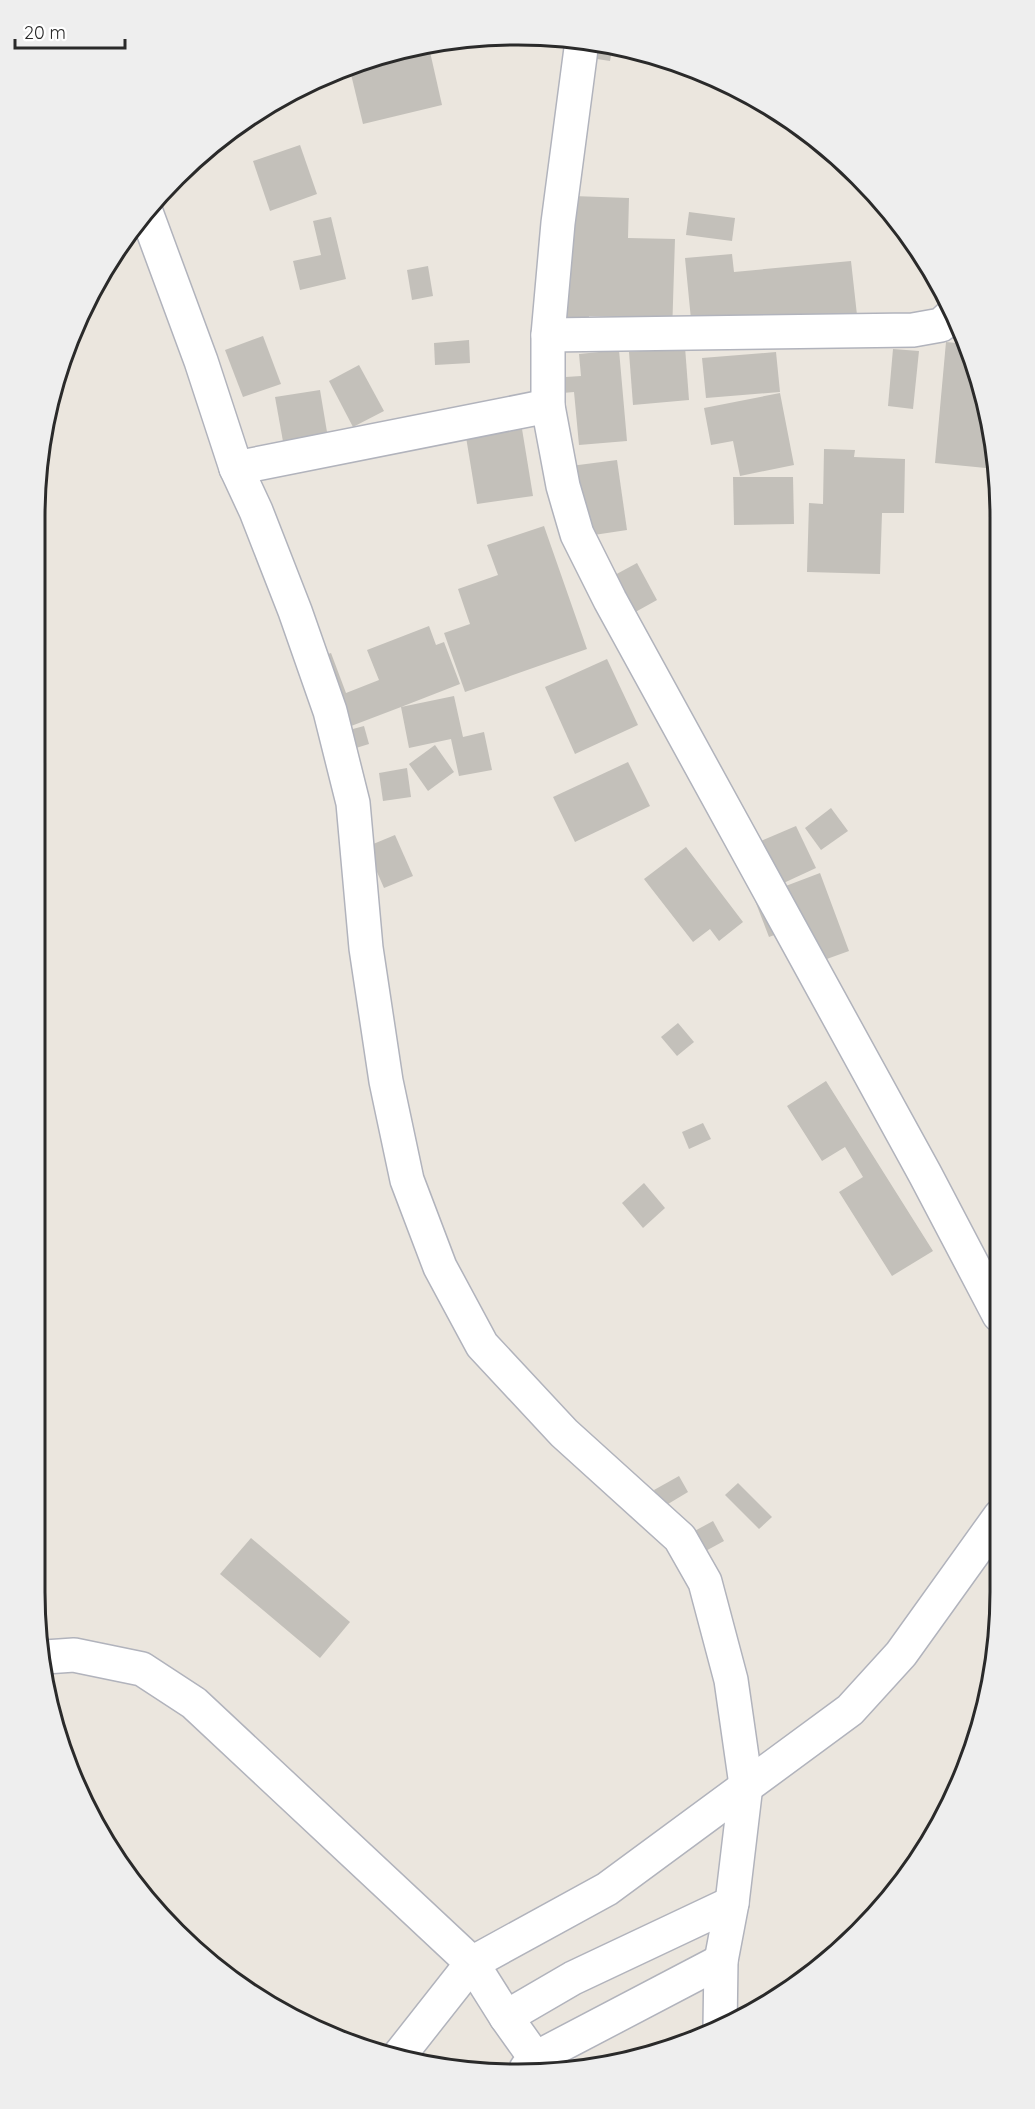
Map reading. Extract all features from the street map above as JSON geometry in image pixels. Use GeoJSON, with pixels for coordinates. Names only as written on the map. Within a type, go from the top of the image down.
{"type":"FeatureCollection","features":[{"type":"Feature","properties":{"kind":"street"},"geometry":{"type":"LineString","coordinates":[[581,49],[558,223],[548,335],[548,406],[563,486],[578,534],[610,600],[925,1174],[990,1299]]}},
{"type":"Feature","properties":{"kind":"street"},"geometry":{"type":"LineString","coordinates":[[150,222],[201,361],[236,468],[295,611],[333,723],[353,803],[366,948],[386,1081],[407,1180],[440,1267],[482,1345],[564,1433],[680,1538],[705,1582],[731,1680],[746,1785],[732,1903],[721,1961],[720,2018]]}},
{"type":"Feature","properties":{"kind":"street"},"geometry":{"type":"LineString","coordinates":[[548,335],[913,330],[941,325],[946,320]]}},
{"type":"Feature","properties":{"kind":"street"},"geometry":{"type":"LineString","coordinates":[[236,468],[548,406]]}},
{"type":"Feature","properties":{"kind":"street"},"geometry":{"type":"LineString","coordinates":[[404,2050],[472,1963],[608,1888],[746,1785],[826,1730],[850,1710],[882,1676],[990,1530]]}},
{"type":"Feature","properties":{"kind":"street"},"geometry":{"type":"LineString","coordinates":[[50,1657],[74,1655],[142,1669],[194,1703],[472,1963],[533,2063]]}},
{"type":"Feature","properties":{"kind":"street"},"geometry":{"type":"LineString","coordinates":[[506,2017],[573,1978],[732,1903]]}},
{"type":"Feature","properties":{"kind":"street"},"geometry":{"type":"LineString","coordinates":[[537,2063],[721,1961]]}},
{"type":"Feature","properties":{"kind":"building"},"geometry":{"type":"Polygon","coordinates":[[[572,48],[611,54],[610,61],[571,55],[572,48]]]}},
{"type":"Feature","properties":{"kind":"building"},"geometry":{"type":"Polygon","coordinates":[[[430,53],[442,105],[363,124],[351,76],[395,61],[430,53]]]}},
{"type":"Feature","properties":{"kind":"building"},"geometry":{"type":"Polygon","coordinates":[[[300,145],[317,194],[270,211],[253,161],[300,145]]]}},
{"type":"Feature","properties":{"kind":"building"},"geometry":{"type":"Polygon","coordinates":[[[573,196],[629,198],[628,238],[675,239],[672,334],[625,333],[625,317],[589,316],[589,349],[549,348],[551,286],[570,287],[573,196]]]}},
{"type":"Feature","properties":{"kind":"building"},"geometry":{"type":"Polygon","coordinates":[[[689,212],[735,218],[732,241],[686,235],[689,212]]]}},
{"type":"Feature","properties":{"kind":"building"},"geometry":{"type":"Polygon","coordinates":[[[331,217],[346,279],[300,290],[293,261],[321,255],[313,221],[331,217]]]}},
{"type":"Feature","properties":{"kind":"building"},"geometry":{"type":"Polygon","coordinates":[[[732,254],[734,272],[851,261],[858,324],[693,340],[685,258],[732,254]]]}},
{"type":"Feature","properties":{"kind":"building"},"geometry":{"type":"Polygon","coordinates":[[[428,266],[433,296],[412,300],[407,270],[428,266]]]}},
{"type":"Feature","properties":{"kind":"building"},"geometry":{"type":"Polygon","coordinates":[[[263,336],[281,384],[243,397],[225,350],[263,336]]]}},
{"type":"Feature","properties":{"kind":"building"},"geometry":{"type":"Polygon","coordinates":[[[469,340],[470,363],[435,365],[434,343],[469,340]]]}},
{"type":"Feature","properties":{"kind":"building"},"geometry":{"type":"Polygon","coordinates":[[[946,342],[956,343],[974,395],[987,468],[935,463],[946,342]]]}},
{"type":"Feature","properties":{"kind":"building"},"geometry":{"type":"Polygon","coordinates":[[[685,347],[689,400],[633,405],[629,352],[685,347]]]}},
{"type":"Feature","properties":{"kind":"building"},"geometry":{"type":"Polygon","coordinates":[[[893,349],[919,351],[913,409],[888,406],[893,349]]]}},
{"type":"Feature","properties":{"kind":"building"},"geometry":{"type":"Polygon","coordinates":[[[619,350],[627,441],[579,445],[574,392],[551,394],[550,378],[581,376],[579,354],[619,350]]]}},
{"type":"Feature","properties":{"kind":"building"},"geometry":{"type":"Polygon","coordinates":[[[776,352],[780,392],[706,398],[702,358],[776,352]]]}},
{"type":"Feature","properties":{"kind":"building"},"geometry":{"type":"Polygon","coordinates":[[[359,365],[384,411],[353,427],[329,381],[359,365]]]}},
{"type":"Feature","properties":{"kind":"building"},"geometry":{"type":"Polygon","coordinates":[[[320,390],[330,450],[286,458],[275,397],[320,390]]]}},
{"type":"Feature","properties":{"kind":"building"},"geometry":{"type":"Polygon","coordinates":[[[780,393],[794,465],[740,476],[733,441],[711,445],[704,408],[780,393]]]}},
{"type":"Feature","properties":{"kind":"building"},"geometry":{"type":"Polygon","coordinates":[[[522,429],[533,496],[477,504],[466,437],[522,429]]]}},
{"type":"Feature","properties":{"kind":"building"},"geometry":{"type":"Polygon","coordinates":[[[824,449],[855,450],[854,457],[905,459],[904,513],[882,513],[880,574],[807,572],[809,503],[823,504],[824,449]]]}},
{"type":"Feature","properties":{"kind":"building"},"geometry":{"type":"Polygon","coordinates":[[[617,460],[627,530],[574,538],[563,467],[617,460]]]}},
{"type":"Feature","properties":{"kind":"building"},"geometry":{"type":"Polygon","coordinates":[[[733,477],[793,477],[794,524],[734,525],[733,477]]]}},
{"type":"Feature","properties":{"kind":"building"},"geometry":{"type":"Polygon","coordinates":[[[544,526],[587,649],[465,692],[444,633],[470,624],[458,589],[498,575],[487,545],[544,526]]]}},
{"type":"Feature","properties":{"kind":"building"},"geometry":{"type":"Polygon","coordinates":[[[637,563],[657,600],[621,620],[600,583],[637,563]]]}},
{"type":"Feature","properties":{"kind":"building"},"geometry":{"type":"Polygon","coordinates":[[[429,626],[436,645],[444,642],[460,684],[338,731],[310,660],[331,653],[346,693],[379,680],[367,650],[429,626]]]}},
{"type":"Feature","properties":{"kind":"building"},"geometry":{"type":"Polygon","coordinates":[[[607,659],[638,725],[575,754],[545,687],[607,659]]]}},
{"type":"Feature","properties":{"kind":"building"},"geometry":{"type":"Polygon","coordinates":[[[454,696],[463,737],[484,732],[492,770],[459,776],[451,739],[409,748],[401,707],[454,696]]]}},
{"type":"Feature","properties":{"kind":"building"},"geometry":{"type":"Polygon","coordinates":[[[364,726],[369,744],[343,752],[338,733],[364,726]]]}},
{"type":"Feature","properties":{"kind":"building"},"geometry":{"type":"Polygon","coordinates":[[[435,745],[454,772],[428,791],[409,764],[435,745]]]}},
{"type":"Feature","properties":{"kind":"building"},"geometry":{"type":"Polygon","coordinates":[[[628,762],[650,806],[575,842],[553,797],[628,762]]]}},
{"type":"Feature","properties":{"kind":"building"},"geometry":{"type":"Polygon","coordinates":[[[407,768],[411,797],[383,801],[379,773],[407,768]]]}},
{"type":"Feature","properties":{"kind":"building"},"geometry":{"type":"Polygon","coordinates":[[[831,808],[848,831],[821,850],[805,828],[831,808]]]}},
{"type":"Feature","properties":{"kind":"building"},"geometry":{"type":"Polygon","coordinates":[[[796,826],[816,868],[760,894],[740,850],[796,826]]]}},
{"type":"Feature","properties":{"kind":"building"},"geometry":{"type":"Polygon","coordinates":[[[395,835],[413,876],[384,888],[366,847],[395,835]]]}},
{"type":"Feature","properties":{"kind":"building"},"geometry":{"type":"Polygon","coordinates":[[[686,847],[743,922],[719,941],[710,929],[693,942],[644,879],[686,847]]]}},
{"type":"Feature","properties":{"kind":"building"},"geometry":{"type":"Polygon","coordinates":[[[820,873],[849,951],[799,969],[785,931],[769,937],[754,898],[820,873]]]}},
{"type":"Feature","properties":{"kind":"building"},"geometry":{"type":"Polygon","coordinates":[[[678,1023],[694,1042],[677,1056],[661,1037],[678,1023]]]}},
{"type":"Feature","properties":{"kind":"building"},"geometry":{"type":"Polygon","coordinates":[[[826,1081],[933,1251],[892,1276],[839,1192],[863,1177],[845,1147],[822,1161],[787,1106],[826,1081]]]}},
{"type":"Feature","properties":{"kind":"building"},"geometry":{"type":"Polygon","coordinates":[[[703,1123],[711,1139],[689,1149],[682,1132],[703,1123]]]}},
{"type":"Feature","properties":{"kind":"building"},"geometry":{"type":"Polygon","coordinates":[[[644,1183],[665,1208],[643,1228],[622,1203],[644,1183]]]}},
{"type":"Feature","properties":{"kind":"building"},"geometry":{"type":"Polygon","coordinates":[[[679,1476],[688,1492],[663,1507],[654,1490],[679,1476]]]}},
{"type":"Feature","properties":{"kind":"building"},"geometry":{"type":"Polygon","coordinates":[[[738,1483],[772,1517],[759,1529],[725,1495],[738,1483]]]}},
{"type":"Feature","properties":{"kind":"building"},"geometry":{"type":"Polygon","coordinates":[[[713,1521],[724,1541],[689,1560],[678,1540],[713,1521]]]}},
{"type":"Feature","properties":{"kind":"building"},"geometry":{"type":"Polygon","coordinates":[[[251,1538],[350,1622],[320,1658],[220,1574],[251,1538]]]}}]}
